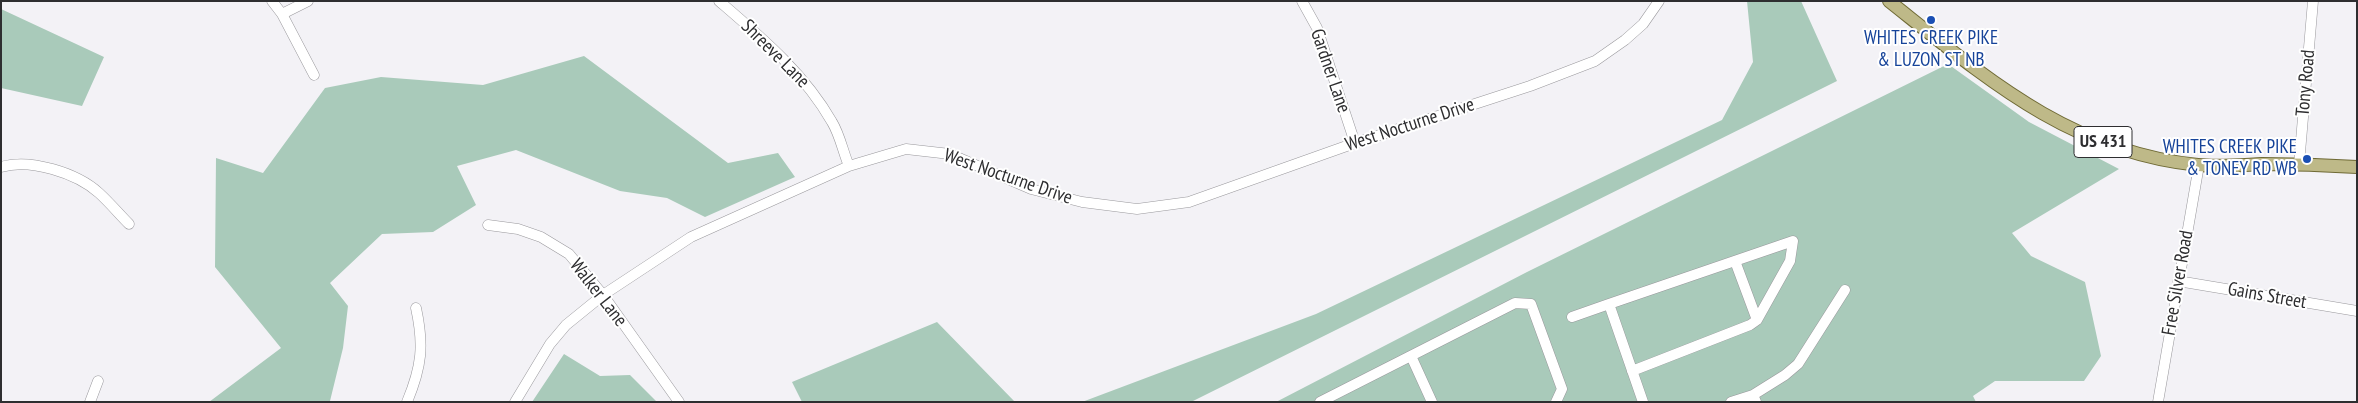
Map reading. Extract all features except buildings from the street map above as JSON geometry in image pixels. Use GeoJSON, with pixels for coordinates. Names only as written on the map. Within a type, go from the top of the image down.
{"type":"FeatureCollection","features":[{"type":"Feature","properties":{"kind":"main road","name":"US 431"},"geometry":{"type":"LineString","coordinates":[[1889,1],[1957,55],[2030,108],[2067,128],[2128,152],[2199,165],[2299,164],[2357,167]]}},
{"type":"Feature","properties":{"kind":"street"},"geometry":{"type":"LineString","coordinates":[[272,1],[282,14],[314,75]]}},
{"type":"Feature","properties":{"kind":"street"},"geometry":{"type":"LineString","coordinates":[[282,14],[308,1]]}},
{"type":"Feature","properties":{"kind":"street","name":"Shreeve Lane"},"geometry":{"type":"LineString","coordinates":[[719,1],[770,46],[807,83],[833,124],[848,166]]}},
{"type":"Feature","properties":{"kind":"street","name":"Gardner Lane"},"geometry":{"type":"LineString","coordinates":[[1302,1],[1317,28],[1355,143]]}},
{"type":"Feature","properties":{"kind":"street","name":"West Nocturne Drive"},"geometry":{"type":"LineString","coordinates":[[515,402],[550,344],[566,325],[603,295],[691,237],[848,166],[906,149],[950,154],[1031,189],[1082,202],[1137,209],[1189,202],[1355,143],[1530,86],[1595,61],[1625,40],[1642,24],[1659,1]]}},
{"type":"Feature","properties":{"kind":"street","name":"Tony Road"},"geometry":{"type":"LineString","coordinates":[[2299,164],[2313,1]]}},
{"type":"Feature","properties":{"kind":"street"},"geometry":{"type":"LineString","coordinates":[[1,167],[25,164],[48,168],[75,178],[98,192],[129,224]]}},
{"type":"Feature","properties":{"kind":"street","name":"Free Silver Road"},"geometry":{"type":"LineString","coordinates":[[2158,402],[2199,165]]}},
{"type":"Feature","properties":{"kind":"street","name":"Walker Lane"},"geometry":{"type":"LineString","coordinates":[[488,226],[518,229],[541,237],[569,254],[603,295],[679,402]]}},
{"type":"Feature","properties":{"kind":"street"},"geometry":{"type":"LineString","coordinates":[[1572,317],[1793,241],[1790,261],[1757,320],[1750,325],[1632,371]]}},
{"type":"Feature","properties":{"kind":"street"},"geometry":{"type":"LineString","coordinates":[[1735,261],[1757,320]]}},
{"type":"Feature","properties":{"kind":"street","name":"Gains Street"},"geometry":{"type":"LineString","coordinates":[[2178,281],[2357,311]]}},
{"type":"Feature","properties":{"kind":"street"},"geometry":{"type":"LineString","coordinates":[[1731,402],[1754,398],[1798,364],[1845,290]]}},
{"type":"Feature","properties":{"kind":"street"},"geometry":{"type":"LineString","coordinates":[[1320,402],[1515,303],[1531,304],[1562,388],[1556,402]]}},
{"type":"Feature","properties":{"kind":"street"},"geometry":{"type":"LineString","coordinates":[[1608,304],[1643,402]]}},
{"type":"Feature","properties":{"kind":"street"},"geometry":{"type":"LineString","coordinates":[[407,402],[418,376],[422,335],[416,308]]}},
{"type":"Feature","properties":{"kind":"street"},"geometry":{"type":"LineString","coordinates":[[1411,356],[1432,402]]}},
{"type":"Feature","properties":{"kind":"street"},"geometry":{"type":"LineString","coordinates":[[90,402],[98,381]]}},
{"type":"Feature","properties":{"kind":"green space"},"geometry":{"type":"Polygon","coordinates":[[[1747,1],[1801,1],[1837,81],[1191,402],[1082,402],[1316,314],[1722,120],[1753,62],[1747,1]]]}},
{"type":"Feature","properties":{"kind":"green space"},"geometry":{"type":"Polygon","coordinates":[[[1,9],[104,57],[82,106],[1,88],[1,9]]]}},
{"type":"Feature","properties":{"kind":"green space"},"geometry":{"type":"Polygon","coordinates":[[[584,56],[728,163],[778,153],[795,177],[705,217],[667,198],[620,191],[516,150],[457,166],[476,205],[433,232],[382,234],[330,283],[348,306],[343,348],[330,401],[209,402],[281,348],[215,267],[216,158],[263,173],[325,88],[381,77],[483,85],[584,56]]]}},
{"type":"Feature","properties":{"kind":"green space"},"geometry":{"type":"Polygon","coordinates":[[[1948,64],[2029,122],[2119,169],[2012,233],[2031,256],[2085,282],[2101,356],[2084,381],[1995,381],[1973,396],[1976,402],[1276,402],[1527,272],[1948,64]]]}},
{"type":"Feature","properties":{"kind":"green space"},"geometry":{"type":"Polygon","coordinates":[[[937,322],[1015,402],[802,402],[792,382],[937,322]]]}},
{"type":"Feature","properties":{"kind":"green space"},"geometry":{"type":"Polygon","coordinates":[[[564,354],[600,376],[630,375],[657,402],[532,402],[564,354]]]}},
{"type":"Feature","properties":{"kind":"place","name":"WHITES CREEK PIKE & LUZON ST NB"},"geometry":{"type":"Point","coordinates":[1931,20]}},
{"type":"Feature","properties":{"kind":"place","name":"WHITES CREEK PIKE & TONEY RD WB"},"geometry":{"type":"Point","coordinates":[2307,159]}}]}
